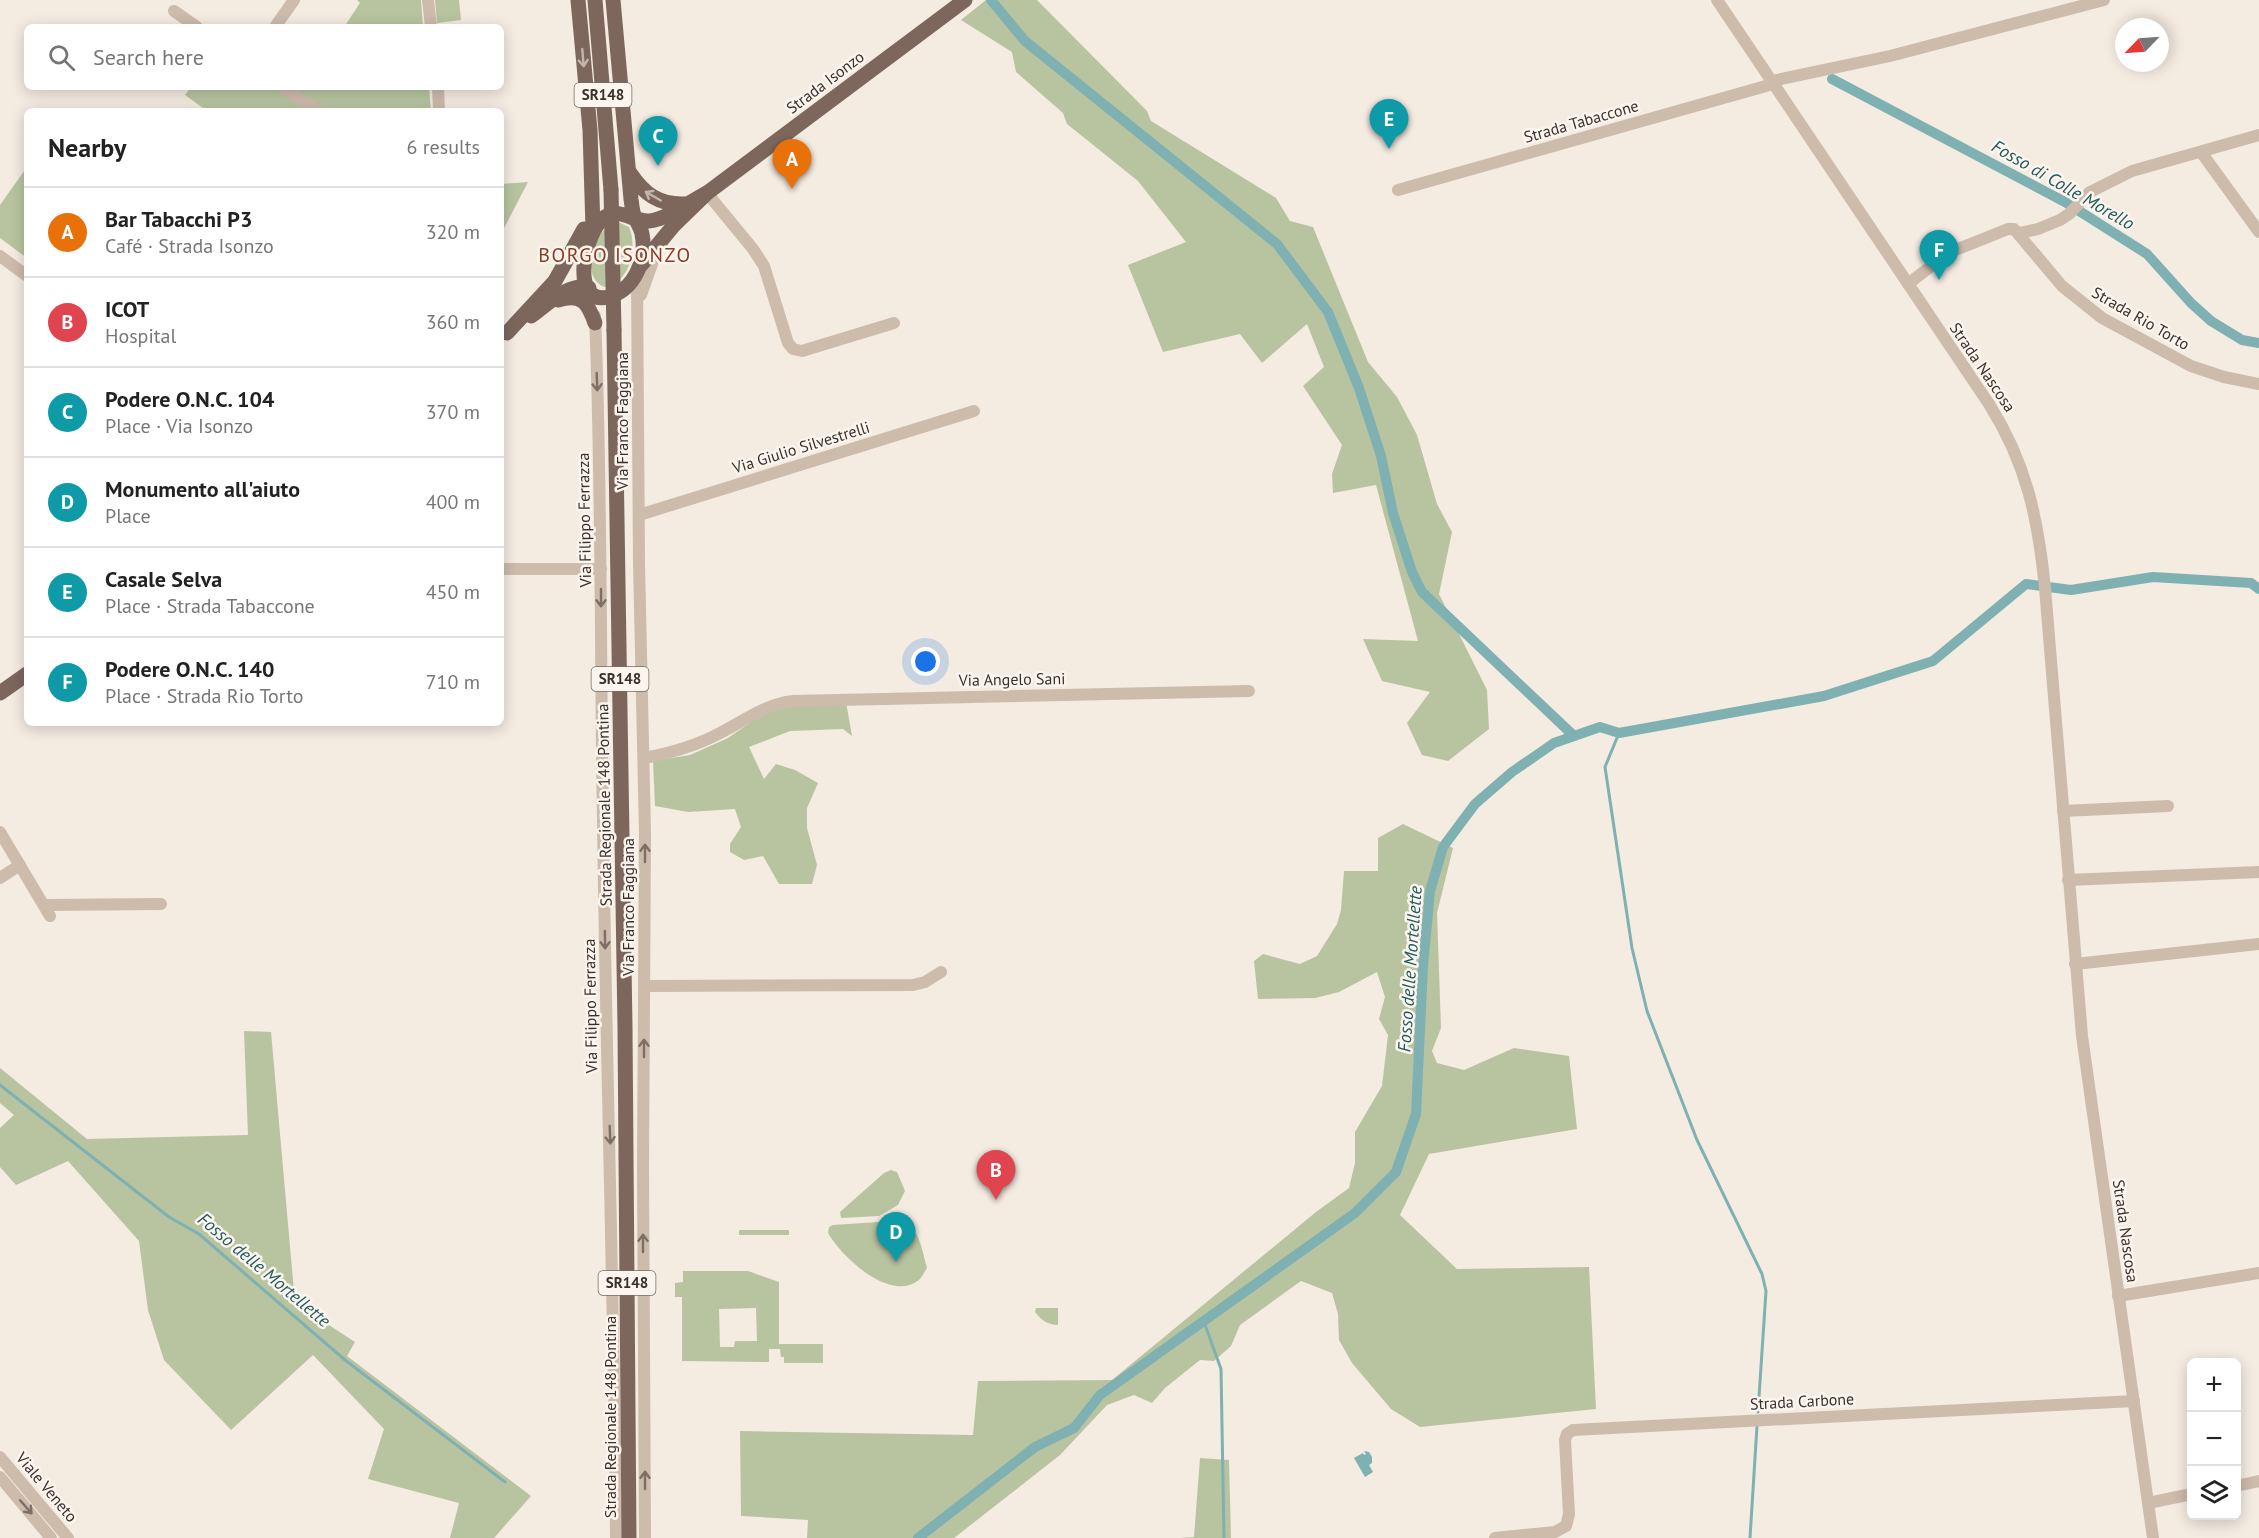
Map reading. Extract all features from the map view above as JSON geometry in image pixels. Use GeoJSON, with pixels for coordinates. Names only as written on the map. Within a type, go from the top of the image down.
{"type":"FeatureCollection","features":[{"type":"Feature","properties":{"kind":"main road"},"geometry":{"type":"LineString","coordinates":[[578,0],[590,130],[593,229],[584,261],[584,276],[591,291]]}},
{"type":"Feature","properties":{"kind":"main road","name":"Strada Regionale 148 Pontina"},"geometry":{"type":"LineString","coordinates":[[595,0],[610,190],[614,330],[625,1028],[629,1538]]}},
{"type":"Feature","properties":{"kind":"main road"},"geometry":{"type":"LineString","coordinates":[[613,0],[631,199],[635,220],[643,241],[638,271]]}},
{"type":"Feature","properties":{"kind":"main road","name":"Strada Isonzo"},"geometry":{"type":"LineString","coordinates":[[707,193],[963,1]]}},
{"type":"Feature","properties":{"kind":"main road"},"geometry":{"type":"LineString","coordinates":[[630,172],[641,188],[656,199],[666,203],[685,204]]}},
{"type":"Feature","properties":{"kind":"main road"},"geometry":{"type":"LineString","coordinates":[[593,229],[608,215],[620,214],[635,220],[647,221],[657,219],[707,193]]}},
{"type":"Feature","properties":{"kind":"main road"},"geometry":{"type":"LineString","coordinates":[[549,297],[574,288],[591,291],[602,297],[611,296],[628,285],[659,242],[679,219],[707,193]]}},
{"type":"Feature","properties":{"kind":"main road"},"geometry":{"type":"LineString","coordinates":[[549,297],[576,246],[592,207]]}},
{"type":"Feature","properties":{"kind":"main road"},"geometry":{"type":"LineString","coordinates":[[504,331],[549,297],[584,261]]}},
{"type":"Feature","properties":{"kind":"main road"},"geometry":{"type":"LineString","coordinates":[[549,297],[579,299],[588,307],[595,323]]}},
{"type":"Feature","properties":{"kind":"main road"},"geometry":{"type":"LineString","coordinates":[[0,693],[24,676]]}},
{"type":"Feature","properties":{"kind":"street"},"geometry":{"type":"LineString","coordinates":[[277,24],[294,0]]}},
{"type":"Feature","properties":{"kind":"street"},"geometry":{"type":"LineString","coordinates":[[428,0],[431,24]]}},
{"type":"Feature","properties":{"kind":"street","name":"Strada Nascosa"},"geometry":{"type":"LineString","coordinates":[[1718,0],[1989,404],[2014,447],[2028,485],[2034,508],[2044,579],[2082,1036],[2153,1538]]}},
{"type":"Feature","properties":{"kind":"street","name":"Strada Tabaccone"},"geometry":{"type":"LineString","coordinates":[[1398,190],[1772,82],[1890,56],[2104,0]]}},
{"type":"Feature","properties":{"kind":"street"},"geometry":{"type":"LineString","coordinates":[[174,11],[192,24]]}},
{"type":"Feature","properties":{"kind":"street"},"geometry":{"type":"LineString","coordinates":[[287,90],[314,108]]}},
{"type":"Feature","properties":{"kind":"street"},"geometry":{"type":"LineString","coordinates":[[438,90],[439,108]]}},
{"type":"Feature","properties":{"kind":"street"},"geometry":{"type":"LineString","coordinates":[[1908,284],[1953,251],[2008,229],[2014,229],[2019,233],[2038,229],[2069,214],[2080,200],[2094,189],[2132,171],[2259,135]]}},
{"type":"Feature","properties":{"kind":"street"},"geometry":{"type":"LineString","coordinates":[[2200,152],[2259,232]]}},
{"type":"Feature","properties":{"kind":"street"},"geometry":{"type":"LineString","coordinates":[[707,193],[762,261],[788,344],[793,349],[802,351],[894,323]]}},
{"type":"Feature","properties":{"kind":"street","name":"Strada Rio Torto"},"geometry":{"type":"LineString","coordinates":[[2019,233],[2062,286],[2102,318],[2142,342],[2192,366],[2224,377],[2259,384]]}},
{"type":"Feature","properties":{"kind":"street"},"geometry":{"type":"LineString","coordinates":[[637,317],[644,285],[655,260],[659,242]]}},
{"type":"Feature","properties":{"kind":"street"},"geometry":{"type":"LineString","coordinates":[[0,256],[24,274]]}},
{"type":"Feature","properties":{"kind":"street","name":"Via Franco Faggiana"},"geometry":{"type":"LineString","coordinates":[[638,271],[639,515],[644,758],[645,1538]]}},
{"type":"Feature","properties":{"kind":"street","name":"Via Filippo Ferrazza"},"geometry":{"type":"LineString","coordinates":[[591,291],[595,323],[601,474],[603,830],[611,1150],[616,1538]]}},
{"type":"Feature","properties":{"kind":"street","name":"Via Giulio Silvestrelli"},"geometry":{"type":"LineString","coordinates":[[639,515],[974,411]]}},
{"type":"Feature","properties":{"kind":"street"},"geometry":{"type":"LineString","coordinates":[[504,569],[601,569]]}},
{"type":"Feature","properties":{"kind":"street","name":"Via Angelo Sani"},"geometry":{"type":"LineString","coordinates":[[644,758],[691,746],[769,707],[793,701],[1249,691]]}},
{"type":"Feature","properties":{"kind":"street"},"geometry":{"type":"LineString","coordinates":[[2063,811],[2168,806]]}},
{"type":"Feature","properties":{"kind":"street"},"geometry":{"type":"LineString","coordinates":[[0,832],[47,911],[161,904]]}},
{"type":"Feature","properties":{"kind":"street"},"geometry":{"type":"LineString","coordinates":[[0,878],[20,865]]}},
{"type":"Feature","properties":{"kind":"street"},"geometry":{"type":"LineString","coordinates":[[2068,880],[2259,872]]}},
{"type":"Feature","properties":{"kind":"street"},"geometry":{"type":"LineString","coordinates":[[2075,964],[2259,944]]}},
{"type":"Feature","properties":{"kind":"street"},"geometry":{"type":"LineString","coordinates":[[644,986],[913,985],[925,982],[941,972]]}},
{"type":"Feature","properties":{"kind":"street"},"geometry":{"type":"LineString","coordinates":[[2118,1296],[2259,1273]]}},
{"type":"Feature","properties":{"kind":"street","name":"Strada Carbone"},"geometry":{"type":"LineString","coordinates":[[1495,1538],[1555,1532],[1566,1526],[1569,1514],[1565,1440],[1573,1430],[2134,1401]]}},
{"type":"Feature","properties":{"kind":"street","name":"Viale Veneto"},"geometry":{"type":"LineString","coordinates":[[0,1457],[68,1538]]}},
{"type":"Feature","properties":{"kind":"street","name":"Viale Veneto"},"geometry":{"type":"LineString","coordinates":[[0,1477],[51,1538]]}},
{"type":"Feature","properties":{"kind":"street"},"geometry":{"type":"LineString","coordinates":[[2241,1485],[2259,1481]]}},
{"type":"Feature","properties":{"kind":"street"},"geometry":{"type":"LineString","coordinates":[[2148,1503],[2187,1495]]}},
{"type":"Feature","properties":{"kind":"green space"},"geometry":{"type":"Polygon","coordinates":[[[357,0],[421,0],[423,24],[346,24],[360,3],[357,0]]]}},
{"type":"Feature","properties":{"kind":"green space"},"geometry":{"type":"Polygon","coordinates":[[[435,0],[459,0],[461,20],[437,23],[435,0]]]}},
{"type":"Feature","properties":{"kind":"green space"},"geometry":{"type":"Polygon","coordinates":[[[986,0],[1037,0],[1147,111],[1151,121],[1276,198],[1290,221],[1313,227],[1368,362],[1397,397],[1417,435],[1437,504],[1452,532],[1439,594],[1487,690],[1489,729],[1448,761],[1422,755],[1407,723],[1430,692],[1382,681],[1363,639],[1418,641],[1376,485],[1333,493],[1332,474],[1342,445],[1303,386],[1324,367],[1307,324],[1262,363],[1240,334],[1163,352],[1128,265],[1186,242],[1138,181],[1067,124],[1063,113],[1016,72],[1012,52],[961,20],[986,0]]]}},
{"type":"Feature","properties":{"kind":"green space"},"geometry":{"type":"Polygon","coordinates":[[[189,90],[281,90],[308,108],[203,108],[185,95],[189,90]]]}},
{"type":"Feature","properties":{"kind":"green space"},"geometry":{"type":"Polygon","coordinates":[[[296,90],[429,90],[431,108],[322,108],[296,90]]]}},
{"type":"Feature","properties":{"kind":"green space"},"geometry":{"type":"Polygon","coordinates":[[[24,171],[24,256],[0,238],[0,205],[24,171]]]}},
{"type":"Feature","properties":{"kind":"green space"},"geometry":{"type":"Polygon","coordinates":[[[528,182],[504,228],[504,184],[528,182]]]}},
{"type":"Feature","properties":{"kind":"green space"},"geometry":{"type":"Polygon","coordinates":[[[618,222],[629,227],[633,244],[632,254],[626,272],[613,284],[604,287],[593,275],[591,259],[596,241],[601,234],[607,227],[618,222]]]}},
{"type":"Feature","properties":{"kind":"green space"},"geometry":{"type":"Polygon","coordinates":[[[846,702],[852,736],[843,729],[790,731],[749,747],[764,779],[776,764],[795,770],[818,783],[807,808],[807,828],[817,865],[812,884],[779,884],[763,856],[744,860],[730,852],[730,844],[741,827],[735,809],[688,812],[655,806],[653,761],[690,755],[728,738],[761,715],[782,708],[846,702]]]}},
{"type":"Feature","properties":{"kind":"green space"},"geometry":{"type":"Polygon","coordinates":[[[1403,824],[1453,848],[1437,913],[1441,1028],[1432,1051],[1437,1063],[1464,1070],[1514,1048],[1569,1056],[1577,1129],[1429,1154],[1400,1215],[1457,1269],[1589,1267],[1596,1409],[1420,1427],[1391,1409],[1352,1363],[1339,1340],[1338,1314],[1332,1293],[1301,1281],[1240,1325],[1231,1346],[1214,1361],[1200,1360],[1165,1388],[1152,1403],[1134,1395],[1107,1405],[1060,1455],[954,1538],[807,1538],[808,1520],[741,1516],[740,1431],[973,1435],[978,1381],[1112,1380],[1316,1212],[1349,1188],[1355,1163],[1355,1132],[1382,1086],[1388,1035],[1379,1019],[1385,997],[1377,972],[1339,992],[1315,998],[1258,999],[1254,961],[1263,954],[1300,964],[1317,956],[1337,924],[1341,910],[1344,871],[1378,871],[1378,838],[1403,824]]]}},
{"type":"Feature","properties":{"kind":"green space"},"geometry":{"type":"Polygon","coordinates":[[[244,1031],[271,1032],[295,1303],[355,1342],[347,1356],[531,1496],[494,1538],[450,1538],[459,1503],[368,1479],[384,1429],[313,1355],[231,1430],[164,1360],[148,1310],[139,1241],[68,1161],[16,1185],[0,1167],[0,1128],[14,1115],[0,1103],[0,1068],[87,1139],[248,1135],[244,1031]]]}},
{"type":"Feature","properties":{"kind":"green space"},"geometry":{"type":"Polygon","coordinates":[[[891,1170],[897,1172],[905,1191],[898,1205],[879,1216],[841,1218],[840,1212],[884,1173],[891,1170]]]}},
{"type":"Feature","properties":{"kind":"green space"},"geometry":{"type":"Polygon","coordinates":[[[902,1222],[914,1231],[921,1244],[927,1268],[919,1280],[907,1286],[895,1286],[881,1282],[868,1274],[844,1254],[828,1233],[829,1227],[833,1225],[902,1222]]]}},
{"type":"Feature","properties":{"kind":"green space"},"geometry":{"type":"Polygon","coordinates":[[[739,1230],[789,1230],[789,1235],[739,1235],[739,1230]]]}},
{"type":"Feature","properties":{"kind":"green space"},"geometry":{"type":"Polygon","coordinates":[[[683,1271],[748,1271],[779,1282],[779,1344],[823,1344],[823,1363],[784,1363],[780,1349],[769,1349],[769,1362],[682,1361],[682,1297],[675,1297],[675,1283],[683,1282],[683,1271]],[[756,1308],[719,1309],[720,1347],[734,1347],[735,1341],[757,1341],[756,1308]]]}},
{"type":"Feature","properties":{"kind":"green space"},"geometry":{"type":"Polygon","coordinates":[[[1036,1308],[1058,1308],[1058,1325],[1042,1320],[1035,1312],[1036,1308]]]}},
{"type":"Feature","properties":{"kind":"green space"},"geometry":{"type":"Polygon","coordinates":[[[1200,1458],[1229,1460],[1231,1538],[1179,1538],[1194,1537],[1200,1458]]]}},
{"type":"Feature","properties":{"kind":"water"},"geometry":{"type":"Polygon","coordinates":[[[1364,1451],[1369,1452],[1372,1457],[1372,1463],[1369,1465],[1373,1472],[1365,1477],[1354,1458],[1363,1453],[1366,1454],[1364,1451]]]}},
{"type":"Feature","properties":{"kind":"waterway"},"geometry":{"type":"LineString","coordinates":[[991,0],[1025,41],[1277,244],[1328,312],[1359,388],[1381,456],[1393,513],[1412,572],[1422,592],[1574,736]]}},
{"type":"Feature","properties":{"kind":"waterway","name":"Fosso di Colle Morello"},"geometry":{"type":"LineString","coordinates":[[1832,79],[2065,202],[2147,254],[2191,303],[2211,321],[2242,340],[2259,343]]}},
{"type":"Feature","properties":{"kind":"waterway","name":"Fosso delle Mortellette"},"geometry":{"type":"LineString","coordinates":[[918,1538],[1035,1447],[1074,1428],[1100,1395],[1355,1213],[1396,1172],[1416,1114],[1423,966],[1430,891],[1443,847],[1475,804],[1512,772],[1554,743],[1600,727],[1619,733],[1824,696],[1933,661],[2026,584],[2071,590],[2153,577],[2251,583],[2259,589]]}},
{"type":"Feature","properties":{"kind":"waterway"},"geometry":{"type":"LineString","coordinates":[[1619,733],[1605,767],[1632,948],[1647,1011],[1697,1140],[1762,1274],[1766,1291],[1758,1412]]}},
{"type":"Feature","properties":{"kind":"waterway","name":"Fosso delle Mortellette"},"geometry":{"type":"LineString","coordinates":[[0,1085],[169,1217],[199,1234],[345,1360],[505,1482]]}},
{"type":"Feature","properties":{"kind":"waterway"},"geometry":{"type":"LineString","coordinates":[[1204,1322],[1221,1369],[1224,1538]]}},
{"type":"Feature","properties":{"kind":"waterway"},"geometry":{"type":"LineString","coordinates":[[1750,1538],[1757,1426]]}},
{"type":"Feature","properties":{"kind":"place","name":"Casale Selva"},"geometry":{"type":"Point","coordinates":[1389,149]}},
{"type":"Feature","properties":{"kind":"place","name":"Podere O.N.C. 104"},"geometry":{"type":"Point","coordinates":[658,166]}},
{"type":"Feature","properties":{"kind":"place","name":"Bar Tabacchi P3"},"geometry":{"type":"Point","coordinates":[792,189]}},
{"type":"Feature","properties":{"kind":"place","name":"Podere O.N.C. 140"},"geometry":{"type":"Point","coordinates":[1939,280]}},
{"type":"Feature","properties":{"kind":"place","name":"ICOT"},"geometry":{"type":"Point","coordinates":[996,1200]}},
{"type":"Feature","properties":{"kind":"place","name":"Monumento all'aiuto"},"geometry":{"type":"Point","coordinates":[896,1262]}},
{"type":"Feature","properties":{"kind":"district","name":"BORGO ISONZO"},"geometry":{"type":"Point","coordinates":[615,255]}}]}
